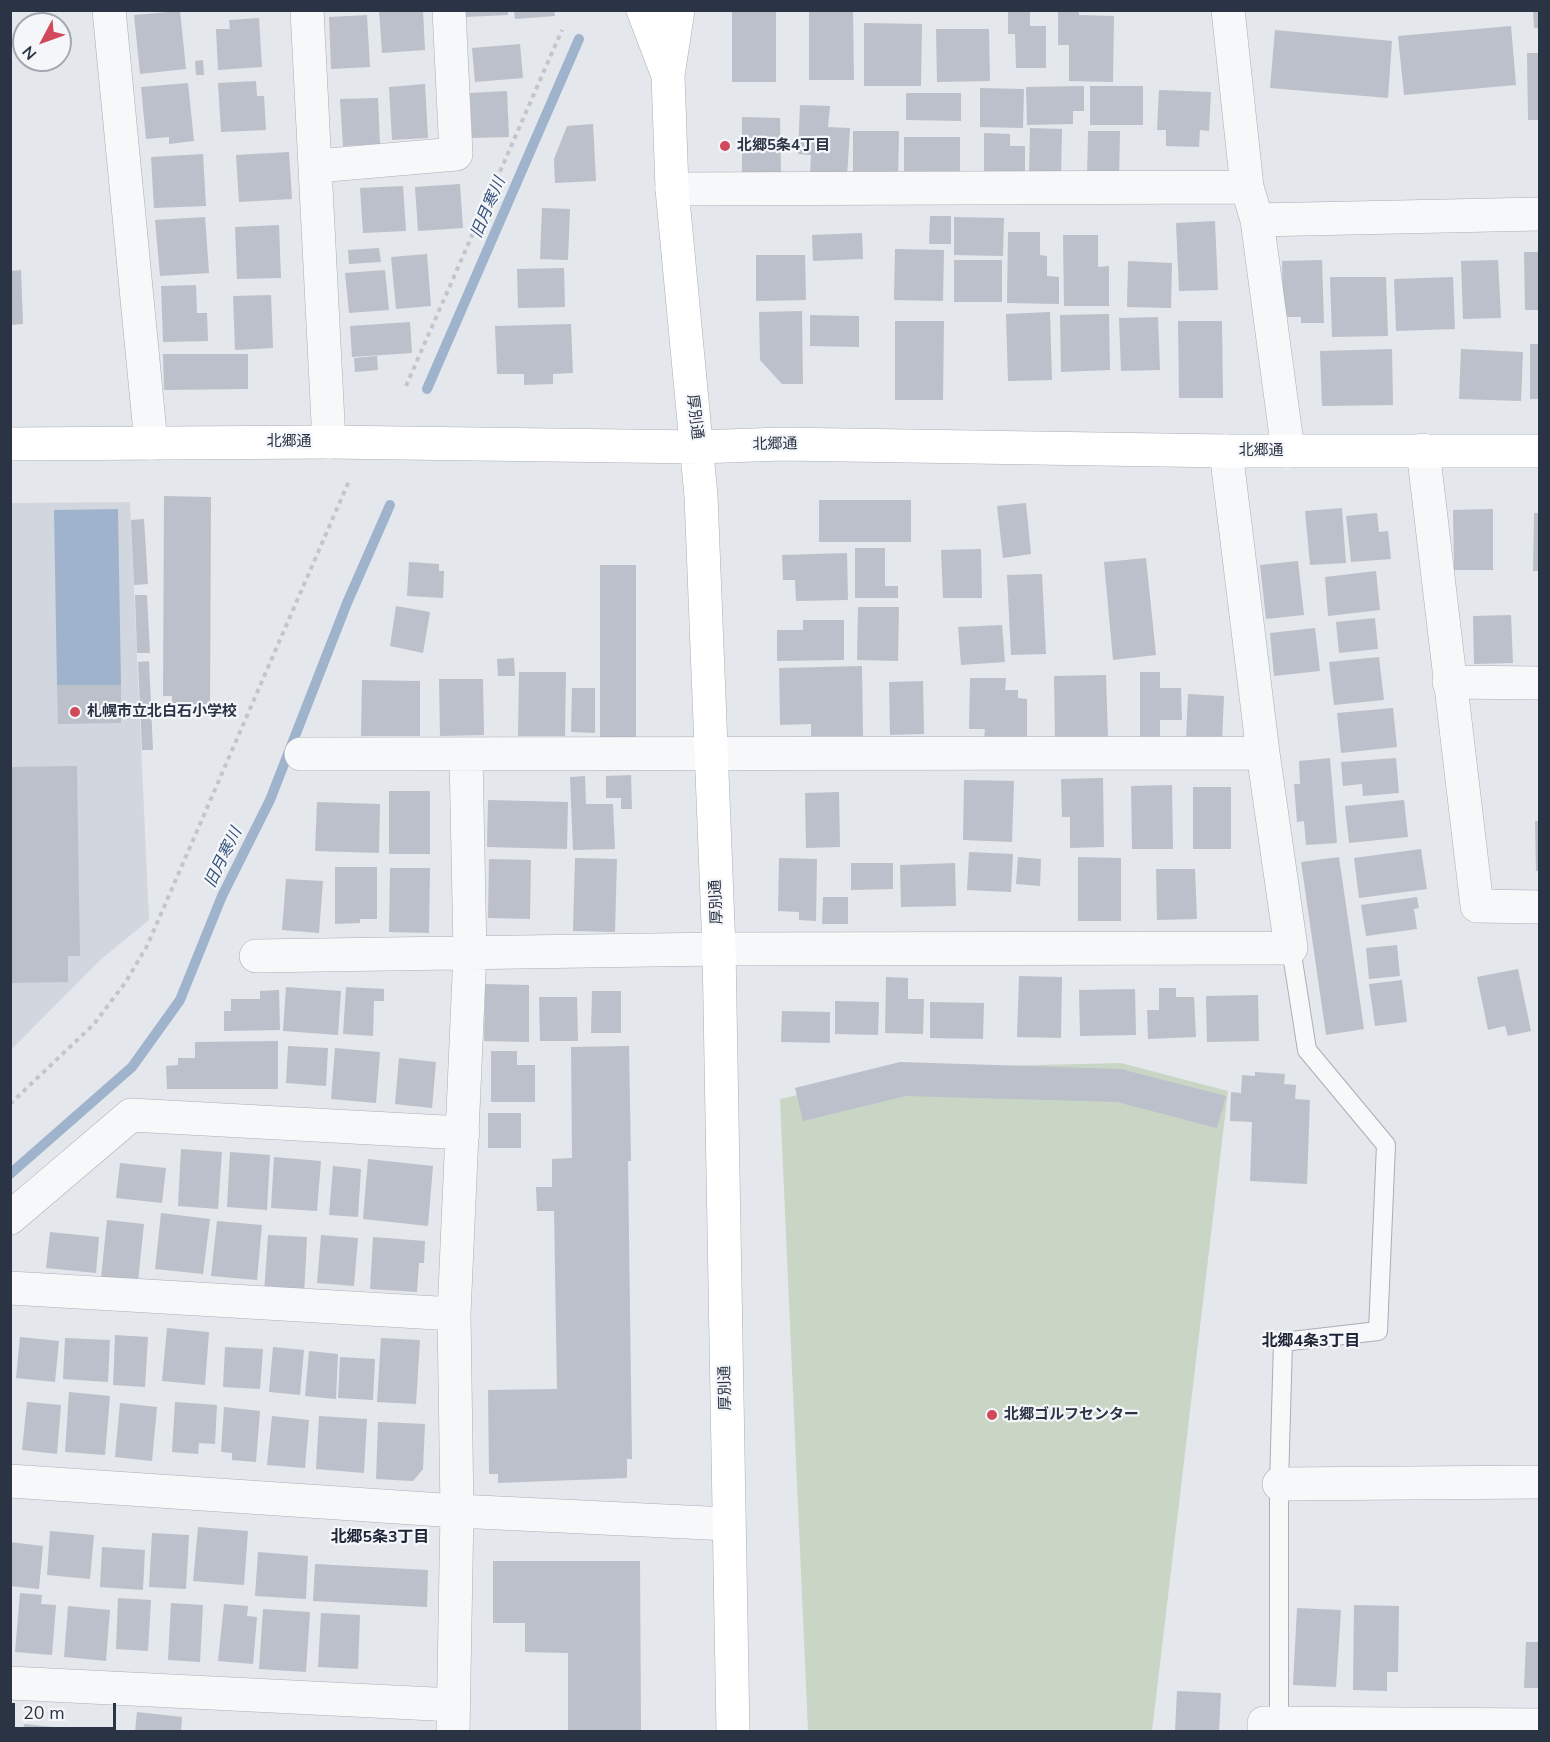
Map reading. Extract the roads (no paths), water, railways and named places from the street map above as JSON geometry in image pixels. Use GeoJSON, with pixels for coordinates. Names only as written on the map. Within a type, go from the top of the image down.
{"type":"FeatureCollection","features":[{"type":"Feature","properties":{"kind":"street"},"geometry":{"type":"LineString","coordinates":[[109,10],[151,443]]}},
{"type":"Feature","properties":{"kind":"street"},"geometry":{"type":"LineString","coordinates":[[307,10],[317,166],[329,442]]}},
{"type":"Feature","properties":{"kind":"street"},"geometry":{"type":"LineString","coordinates":[[317,166],[456,154],[449,10]]}},
{"type":"Feature","properties":{"kind":"street","name":"厚別通"},"geometry":{"type":"LineString","coordinates":[[643,10],[668,75]]}},
{"type":"Feature","properties":{"kind":"street","name":"厚別通"},"geometry":{"type":"LineString","coordinates":[[678,10],[668,75],[672,189],[698,447],[719,949],[733,1731]]}},
{"type":"Feature","properties":{"kind":"street"},"geometry":{"type":"LineString","coordinates":[[1228,10],[1247,187],[1257,220],[1288,451]]}},
{"type":"Feature","properties":{"kind":"street"},"geometry":{"type":"LineString","coordinates":[[672,189],[1247,187]]}},
{"type":"Feature","properties":{"kind":"street"},"geometry":{"type":"LineString","coordinates":[[1257,220],[1539,214]]}},
{"type":"Feature","properties":{"kind":"street","name":"北郷通"},"geometry":{"type":"LineString","coordinates":[[10,444],[329,442],[698,447],[782,444],[1226,451],[1539,450]]}},
{"type":"Feature","properties":{"kind":"street"},"geometry":{"type":"LineString","coordinates":[[1423,450],[1477,906],[1539,907]]}},
{"type":"Feature","properties":{"kind":"street"},"geometry":{"type":"LineString","coordinates":[[256,956],[719,949],[1291,948],[1263,753],[1226,451]]}},
{"type":"Feature","properties":{"kind":"street"},"geometry":{"type":"LineString","coordinates":[[1449,682],[1539,683]]}},
{"type":"Feature","properties":{"kind":"street"},"geometry":{"type":"LineString","coordinates":[[302,754],[1263,753]]}},
{"type":"Feature","properties":{"kind":"street"},"geometry":{"type":"LineString","coordinates":[[10,1683],[453,1718],[457,1511],[454,1314],[470,953],[466,755]]}},
{"type":"Feature","properties":{"kind":"street"},"geometry":{"type":"LineString","coordinates":[[10,1218],[131,1115],[463,1133]]}},
{"type":"Feature","properties":{"kind":"street"},"geometry":{"type":"LineString","coordinates":[[10,1288],[454,1314]]}},
{"type":"Feature","properties":{"kind":"street"},"geometry":{"type":"LineString","coordinates":[[10,1481],[457,1511],[728,1524]]}},
{"type":"Feature","properties":{"kind":"street"},"geometry":{"type":"LineString","coordinates":[[1279,1484],[1539,1482]]}},
{"type":"Feature","properties":{"kind":"street"},"geometry":{"type":"LineString","coordinates":[[1272,1727],[1539,1725]]}},
{"type":"Feature","properties":{"kind":"lane"},"geometry":{"type":"LineString","coordinates":[[1272,1727],[1283,1342],[1378,1331],[1386,1145],[1307,1050],[1291,948]]}},
{"type":"Feature","properties":{"kind":"water"},"geometry":{"type":"Polygon","coordinates":[[[118,509],[121,685],[57,685],[54,510],[118,509]]]}},
{"type":"Feature","properties":{"kind":"waterway","name":"旧月寒川"},"geometry":{"type":"LineString","coordinates":[[427,389],[579,39]]}},
{"type":"Feature","properties":{"kind":"waterway","name":"旧月寒川"},"geometry":{"type":"LineString","coordinates":[[10,1174],[132,1067],[180,1000],[222,896],[270,800],[347,603],[390,505]]}},
{"type":"Feature","properties":{"kind":"place","name":"北郷5条4丁目"},"geometry":{"type":"Point","coordinates":[725,146]}},
{"type":"Feature","properties":{"kind":"place","name":"札幌市立北白石小学校"},"geometry":{"type":"Point","coordinates":[75,712]}},
{"type":"Feature","properties":{"kind":"place","name":"北郷ゴルフセンター"},"geometry":{"type":"Point","coordinates":[992,1415]}},
{"type":"Feature","properties":{"kind":"district","name":"北郷4条3丁目"},"geometry":{"type":"Point","coordinates":[1311,1342]}},
{"type":"Feature","properties":{"kind":"district","name":"北郷5条3丁目"},"geometry":{"type":"Point","coordinates":[380,1538]}}]}
